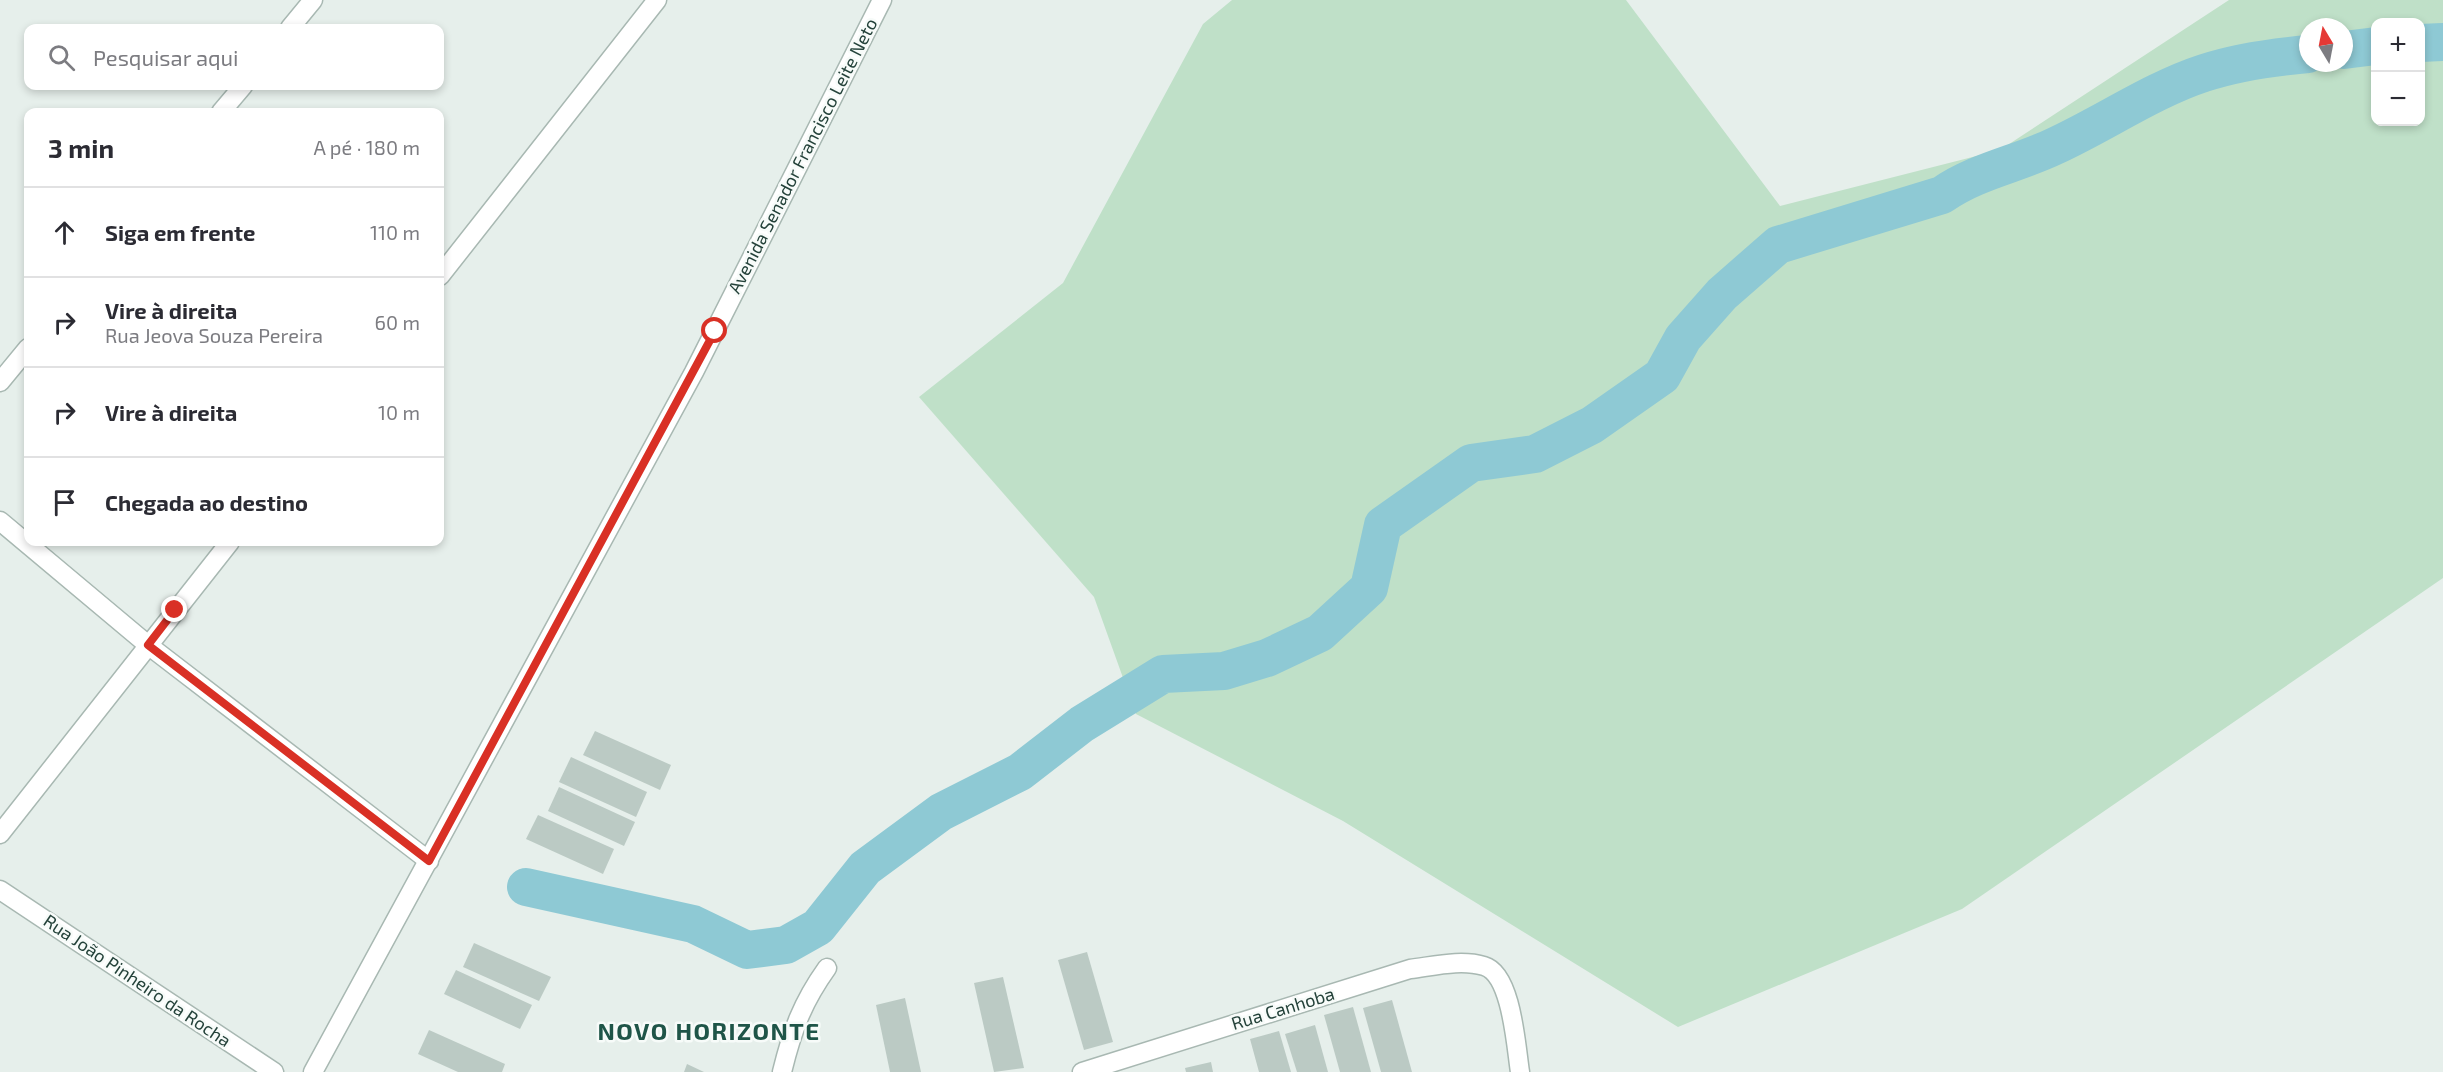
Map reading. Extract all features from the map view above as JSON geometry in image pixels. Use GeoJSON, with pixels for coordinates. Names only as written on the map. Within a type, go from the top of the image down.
{"type":"FeatureCollection","features":[{"type":"Feature","properties":{"kind":"street"},"geometry":{"type":"LineString","coordinates":[[293,24],[314,0]]}},
{"type":"Feature","properties":{"kind":"street"},"geometry":{"type":"LineString","coordinates":[[444,271],[657,0]]}},
{"type":"Feature","properties":{"kind":"street","name":"Avenida Senador Francisco Leite Neto"},"geometry":{"type":"LineString","coordinates":[[314,1072],[694,372],[882,0]]}},
{"type":"Feature","properties":{"kind":"street"},"geometry":{"type":"LineString","coordinates":[[224,108],[240,90]]}},
{"type":"Feature","properties":{"kind":"street"},"geometry":{"type":"LineString","coordinates":[[0,382],[24,353]]}},
{"type":"Feature","properties":{"kind":"street"},"geometry":{"type":"LineString","coordinates":[[0,521],[24,541]]}},
{"type":"Feature","properties":{"kind":"street"},"geometry":{"type":"LineString","coordinates":[[30,546],[148,645],[429,861]]}},
{"type":"Feature","properties":{"kind":"street"},"geometry":{"type":"LineString","coordinates":[[0,834],[227,546]]}},
{"type":"Feature","properties":{"kind":"street","name":"Rua João Pinheiro da Rocha"},"geometry":{"type":"LineString","coordinates":[[0,890],[274,1072]]}},
{"type":"Feature","properties":{"kind":"street","name":"Rua Canhoba"},"geometry":{"type":"LineString","coordinates":[[1082,1072],[1410,969],[1456,963],[1486,966],[1500,979],[1508,999],[1520,1072]]}},
{"type":"Feature","properties":{"kind":"street"},"geometry":{"type":"LineString","coordinates":[[782,1072],[794,1025],[810,991],[827,968]]}},
{"type":"Feature","properties":{"kind":"green space"},"geometry":{"type":"Polygon","coordinates":[[[1232,0],[1626,0],[1780,206],[2000,150],[2229,0],[2443,0],[2443,578],[1962,909],[1678,1027],[1343,821],[1136,714],[1094,597],[919,397],[1063,283],[1203,24],[1232,0]]]}},
{"type":"Feature","properties":{"kind":"building"},"geometry":{"type":"Polygon","coordinates":[[[595,731],[671,765],[660,790],[583,755],[595,731]]]}},
{"type":"Feature","properties":{"kind":"building"},"geometry":{"type":"Polygon","coordinates":[[[571,757],[647,792],[636,817],[559,782],[571,757]]]}},
{"type":"Feature","properties":{"kind":"building"},"geometry":{"type":"Polygon","coordinates":[[[559,787],[635,822],[624,846],[548,811],[559,787]]]}},
{"type":"Feature","properties":{"kind":"building"},"geometry":{"type":"Polygon","coordinates":[[[538,815],[614,849],[603,874],[526,839],[538,815]]]}},
{"type":"Feature","properties":{"kind":"building"},"geometry":{"type":"Polygon","coordinates":[[[474,943],[551,977],[539,1001],[463,967],[474,943]]]}},
{"type":"Feature","properties":{"kind":"building"},"geometry":{"type":"Polygon","coordinates":[[[1087,952],[1113,1042],[1084,1050],[1058,960],[1087,952]]]}},
{"type":"Feature","properties":{"kind":"building"},"geometry":{"type":"Polygon","coordinates":[[[456,970],[532,1005],[520,1029],[444,994],[456,970]]]}},
{"type":"Feature","properties":{"kind":"building"},"geometry":{"type":"Polygon","coordinates":[[[1003,977],[1024,1068],[994,1072],[974,983],[1003,977]]]}},
{"type":"Feature","properties":{"kind":"building"},"geometry":{"type":"Polygon","coordinates":[[[905,998],[921,1072],[890,1072],[876,1005],[905,998]]]}},
{"type":"Feature","properties":{"kind":"building"},"geometry":{"type":"Polygon","coordinates":[[[1392,1000],[1412,1072],[1381,1072],[1363,1008],[1392,1000]]]}},
{"type":"Feature","properties":{"kind":"building"},"geometry":{"type":"Polygon","coordinates":[[[1353,1007],[1371,1072],[1340,1072],[1324,1015],[1353,1007]]]}},
{"type":"Feature","properties":{"kind":"building"},"geometry":{"type":"Polygon","coordinates":[[[1315,1025],[1328,1072],[1297,1072],[1285,1034],[1315,1025]]]}},
{"type":"Feature","properties":{"kind":"building"},"geometry":{"type":"Polygon","coordinates":[[[429,1030],[505,1064],[502,1072],[458,1072],[418,1054],[429,1030]]]}},
{"type":"Feature","properties":{"kind":"building"},"geometry":{"type":"Polygon","coordinates":[[[1279,1031],[1291,1072],[1259,1072],[1250,1039],[1279,1031]]]}},
{"type":"Feature","properties":{"kind":"building"},"geometry":{"type":"Polygon","coordinates":[[[1211,1062],[1213,1072],[1186,1072],[1185,1068],[1211,1062]]]}},
{"type":"Feature","properties":{"kind":"building"},"geometry":{"type":"Polygon","coordinates":[[[687,1064],[704,1072],[684,1072],[687,1064]]]}},
{"type":"Feature","properties":{"kind":"waterway"},"geometry":{"type":"LineString","coordinates":[[2425,43],[2443,42]]}},
{"type":"Feature","properties":{"kind":"waterway"},"geometry":{"type":"LineString","coordinates":[[2353,49],[2371,47]]}},
{"type":"Feature","properties":{"kind":"waterway"},"geometry":{"type":"LineString","coordinates":[[526,887],[693,924],[747,950],[786,945],[818,927],[865,868],[941,812],[1020,772],[1082,724],[1163,674],[1224,671],[1267,658],[1320,633],[1369,588],[1383,525],[1471,463],[1535,454],[1592,425],[1662,376],[1683,338],[1722,294],[1778,245],[1942,195],[1969,180],[2055,146],[2166,88],[2204,73],[2256,60],[2299,55]]}},
{"type":"Feature","properties":{"kind":"district","name":"NOVO HORIZONTE"},"geometry":{"type":"Point","coordinates":[709,1032]}},
{"type":"Feature","properties":{"kind":"route"},"geometry":{"type":"LineString","coordinates":[[175,610],[148,645],[429,861],[715,331]]}}]}
